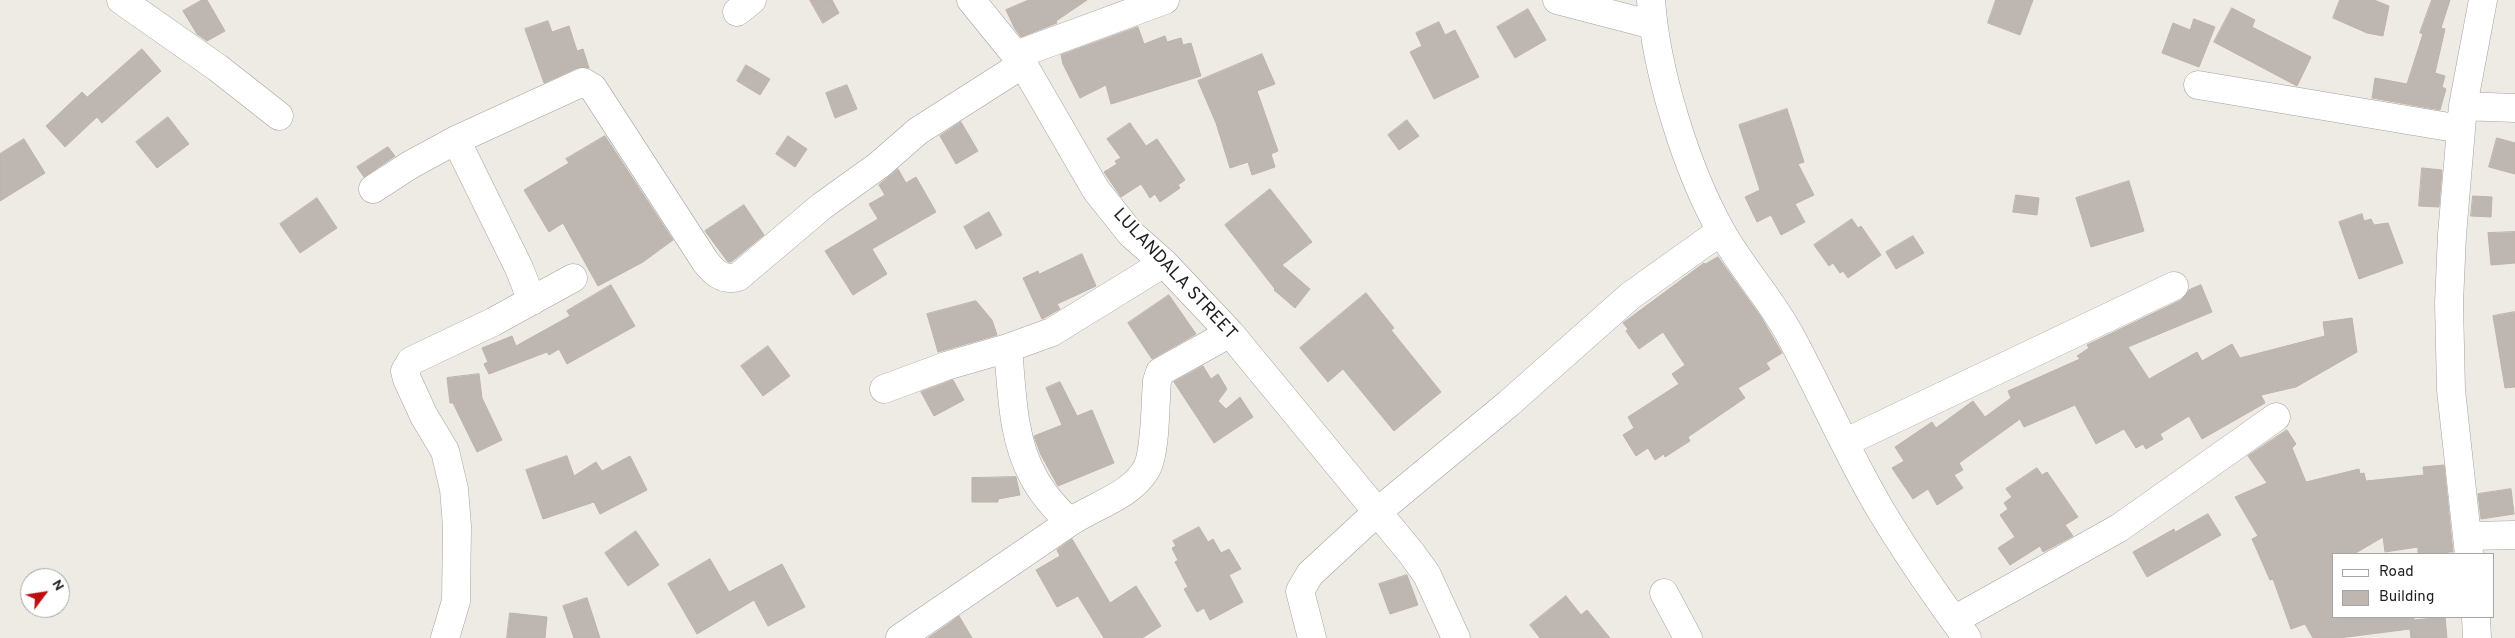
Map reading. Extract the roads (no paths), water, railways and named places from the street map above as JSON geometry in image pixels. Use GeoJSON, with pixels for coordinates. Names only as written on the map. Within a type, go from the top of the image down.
{"type":"FeatureCollection","features":[{"type":"Feature","properties":{"kind":"street"},"geometry":{"type":"LineString","coordinates":[[121,0],[218,68],[279,116]]}},
{"type":"Feature","properties":{"kind":"street","name":"LULANDALA STREET"},"geometry":{"type":"LineString","coordinates":[[970,0],[1019,60],[1096,190],[1131,234],[1164,263],[1230,333],[1310,428],[1376,513],[1427,574],[1456,638]]}},
{"type":"Feature","properties":{"kind":"street"},"geometry":{"type":"LineString","coordinates":[[373,189],[410,165],[456,140],[583,82],[593,88],[705,262],[722,277],[730,279],[738,277],[822,206],[878,165],[918,131],[1019,60],[1165,0]]}},
{"type":"Feature","properties":{"kind":"street"},"geometry":{"type":"LineString","coordinates":[[1557,0],[1652,13],[1668,91],[1687,153],[1721,231],[1788,332],[1880,508],[1920,572],[1960,629],[2118,528],[2276,417]]}},
{"type":"Feature","properties":{"kind":"street"},"geometry":{"type":"LineString","coordinates":[[2483,0],[2462,117],[2452,235],[2449,321],[2451,390],[2468,545],[2515,535]]}},
{"type":"Feature","properties":{"kind":"street"},"geometry":{"type":"LineString","coordinates":[[2198,85],[2462,117],[2515,108]]}},
{"type":"Feature","properties":{"kind":"street"},"geometry":{"type":"LineString","coordinates":[[456,140],[532,301]]}},
{"type":"Feature","properties":{"kind":"street"},"geometry":{"type":"LineString","coordinates":[[1312,638],[1300,591],[1310,574],[1376,513],[1508,404],[1630,296],[1721,231]]}},
{"type":"Feature","properties":{"kind":"street"},"geometry":{"type":"LineString","coordinates":[[884,389],[946,366],[1008,348],[1052,332],[1164,263]]}},
{"type":"Feature","properties":{"kind":"street"},"geometry":{"type":"LineString","coordinates":[[445,638],[456,601],[457,526],[454,489],[445,451],[424,416],[406,379],[405,371],[411,361],[532,301],[573,278]]}},
{"type":"Feature","properties":{"kind":"street"},"geometry":{"type":"LineString","coordinates":[[1846,442],[2174,286]]}},
{"type":"Feature","properties":{"kind":"street"},"geometry":{"type":"LineString","coordinates":[[900,638],[1069,522],[1136,482],[1147,467],[1150,454],[1157,381],[1160,372],[1230,333]]}},
{"type":"Feature","properties":{"kind":"street"},"geometry":{"type":"LineString","coordinates":[[1008,348],[1019,444],[1033,476],[1048,499],[1069,522]]}},
{"type":"Feature","properties":{"kind":"street"},"geometry":{"type":"LineString","coordinates":[[1664,592],[1688,638]]}},
{"type":"Feature","properties":{"kind":"street"},"geometry":{"type":"LineString","coordinates":[[2476,618],[2477,638]]}}]}
